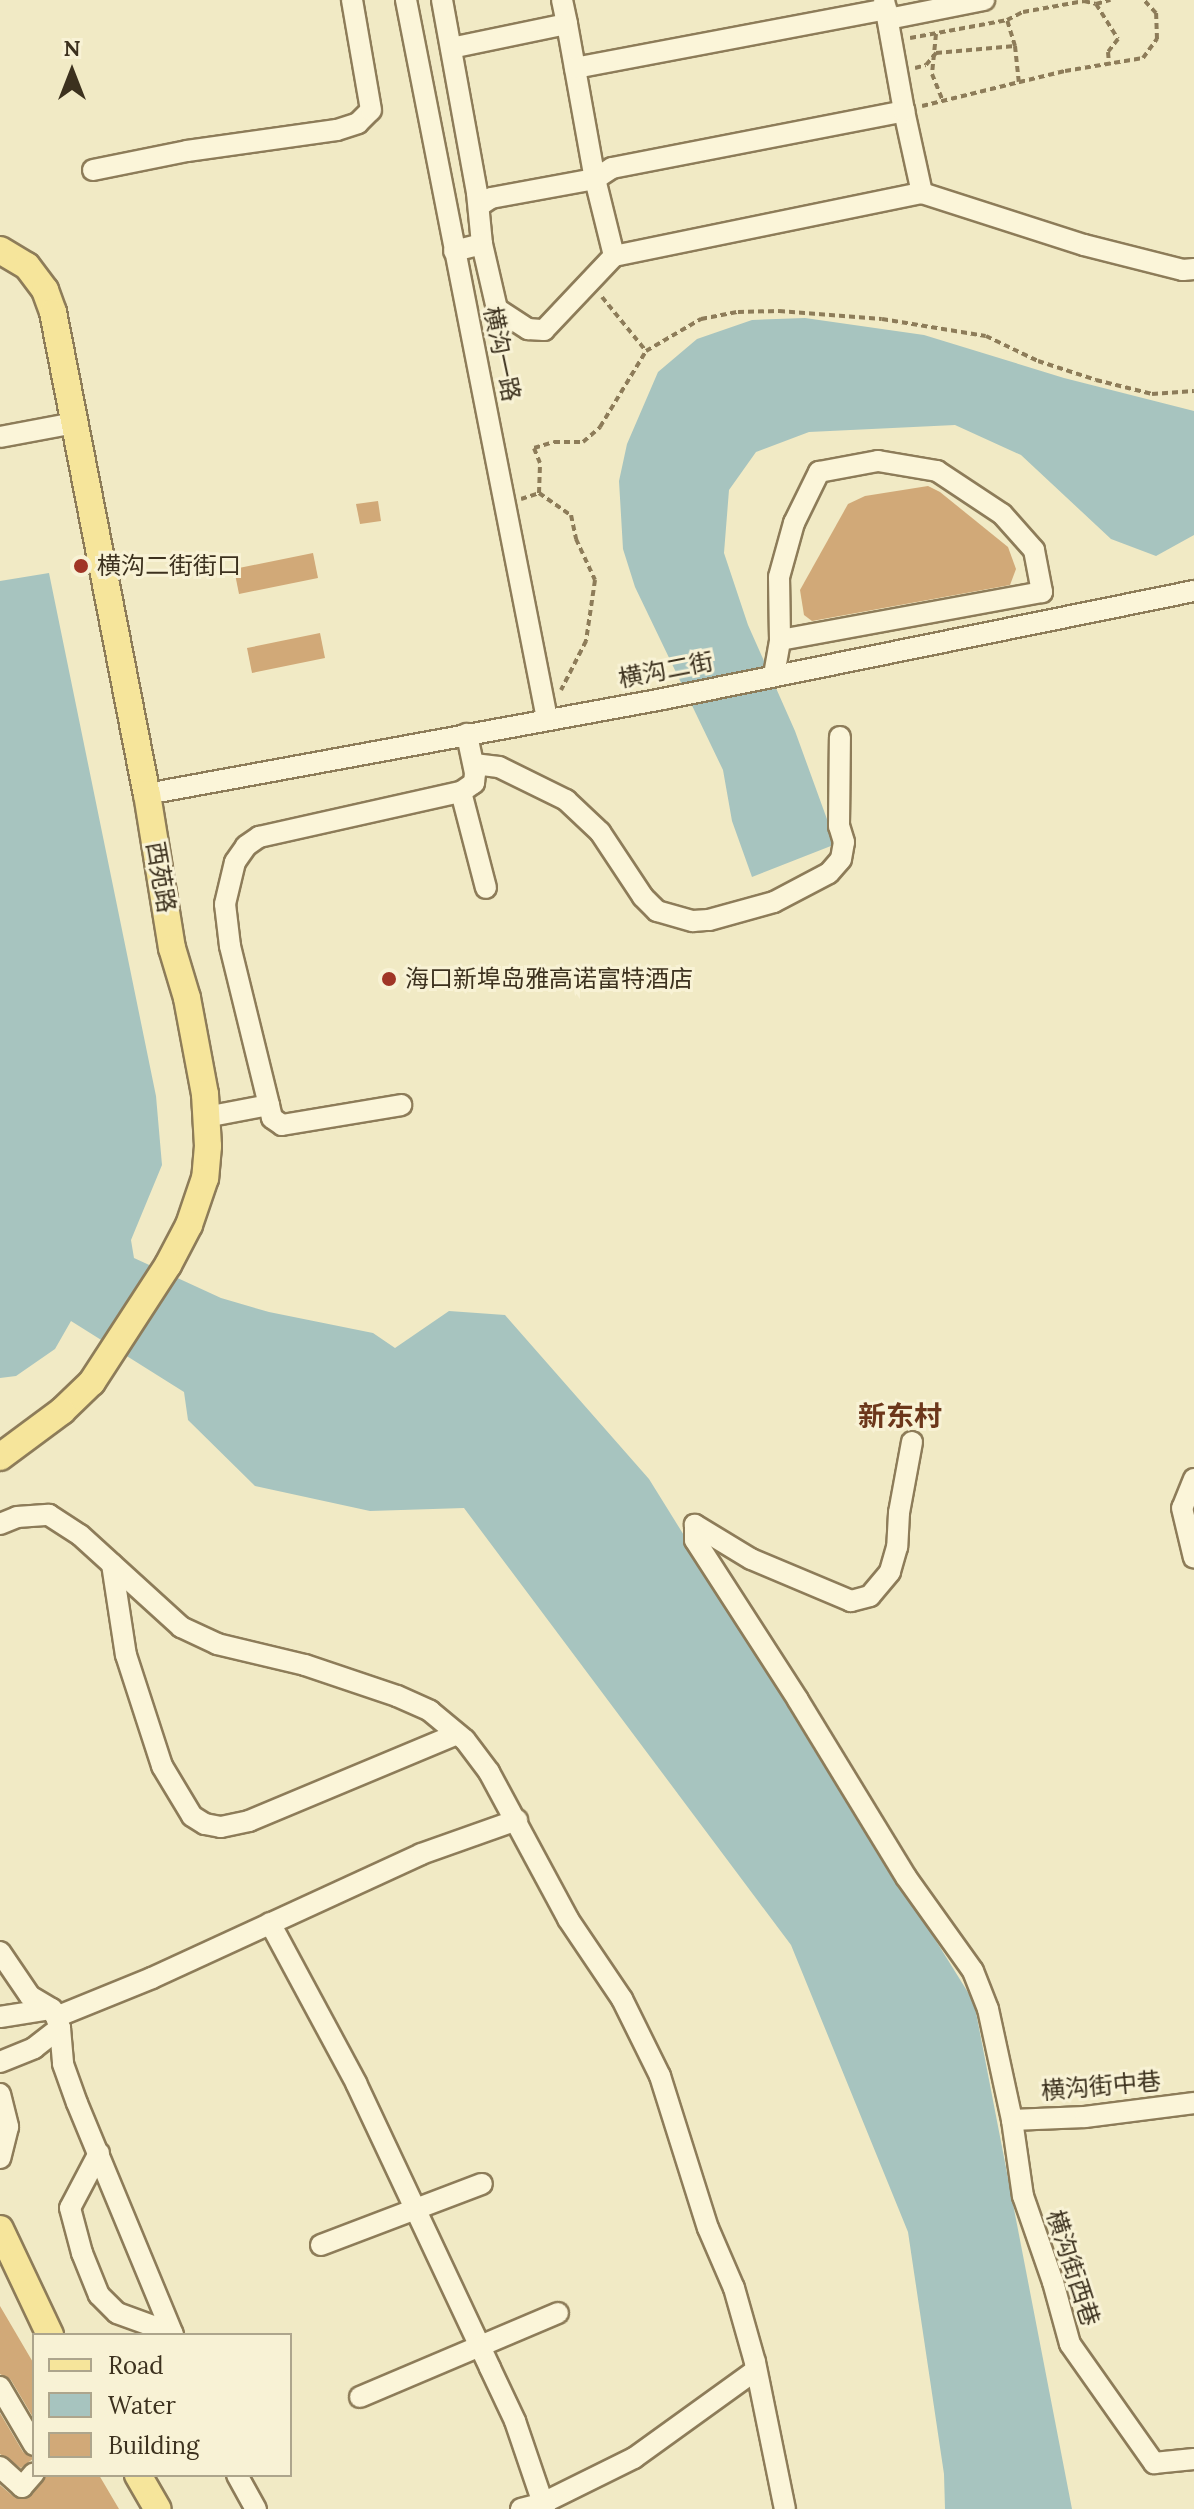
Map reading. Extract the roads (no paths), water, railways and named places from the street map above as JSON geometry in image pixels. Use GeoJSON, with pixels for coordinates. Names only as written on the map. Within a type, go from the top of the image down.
{"type":"FeatureCollection","features":[{"type":"Feature","properties":{"kind":"main road","name":"西苑路"},"geometry":{"type":"LineString","coordinates":[[0,250],[27,266],[49,301],[147,794],[172,948],[187,998],[206,1117],[205,1178],[189,1225],[168,1265],[92,1382],[62,1411],[0,1457]]}},
{"type":"Feature","properties":{"kind":"main road"},"geometry":{"type":"LineString","coordinates":[[0,2229],[49,2333]]}},
{"type":"Feature","properties":{"kind":"main road"},"geometry":{"type":"LineString","coordinates":[[139,2477],[158,2509]]}},
{"type":"Feature","properties":{"kind":"street"},"geometry":{"type":"LineString","coordinates":[[93,170],[187,151],[337,130],[358,123],[371,110],[352,0]]}},
{"type":"Feature","properties":{"kind":"street","name":"横沟一路"},"geometry":{"type":"LineString","coordinates":[[406,0],[547,719]]}},
{"type":"Feature","properties":{"kind":"street"},"geometry":{"type":"LineString","coordinates":[[442,0],[479,206],[482,244],[497,309],[528,329],[544,330],[564,307],[591,284],[614,256],[922,193],[1084,245],[1183,270],[1194,269]]}},
{"type":"Feature","properties":{"kind":"street"},"geometry":{"type":"LineString","coordinates":[[562,0],[595,179],[614,256]]}},
{"type":"Feature","properties":{"kind":"street"},"geometry":{"type":"LineString","coordinates":[[575,68],[886,10],[984,0]]}},
{"type":"Feature","properties":{"kind":"street"},"geometry":{"type":"LineString","coordinates":[[886,10],[922,193]]}},
{"type":"Feature","properties":{"kind":"street"},"geometry":{"type":"LineString","coordinates":[[451,48],[567,24]]}},
{"type":"Feature","properties":{"kind":"street"},"geometry":{"type":"LineString","coordinates":[[479,206],[491,198],[595,179],[612,168],[904,111]]}},
{"type":"Feature","properties":{"kind":"street"},"geometry":{"type":"LineString","coordinates":[[454,251],[482,244]]}},
{"type":"Feature","properties":{"kind":"street"},"geometry":{"type":"LineString","coordinates":[[0,437],[75,423]]}},
{"type":"Feature","properties":{"kind":"street"},"geometry":{"type":"LineString","coordinates":[[774,675],[780,640],[779,577],[794,523],[819,472],[878,461],[937,471],[1002,514],[1034,550],[1042,592],[780,640]]}},
{"type":"Feature","properties":{"kind":"street","name":"横沟二街"},"geometry":{"type":"LineString","coordinates":[[147,794],[663,699],[1194,591]]}},
{"type":"Feature","properties":{"kind":"street"},"geometry":{"type":"LineString","coordinates":[[970,606],[975,635]]}},
{"type":"Feature","properties":{"kind":"street"},"geometry":{"type":"LineString","coordinates":[[401,1105],[282,1125],[272,1118],[230,946],[225,904],[235,862],[246,846],[259,837],[461,792],[474,783],[474,764],[467,734]]}},
{"type":"Feature","properties":{"kind":"street"},"geometry":{"type":"LineString","coordinates":[[474,764],[499,767],[546,793],[566,800],[600,832],[643,897],[657,911],[693,921],[709,920],[774,902],[829,873],[841,859],[844,842],[839,826],[840,737]]}},
{"type":"Feature","properties":{"kind":"street"},"geometry":{"type":"LineString","coordinates":[[461,792],[486,888]]}},
{"type":"Feature","properties":{"kind":"street"},"geometry":{"type":"LineString","coordinates":[[206,1117],[269,1105]]}},
{"type":"Feature","properties":{"kind":"street"},"geometry":{"type":"LineString","coordinates":[[912,1442],[899,1513],[897,1547],[890,1572],[870,1596],[851,1601],[751,1559],[695,1525],[695,1540],[906,1877],[973,1971],[988,2009],[1012,2120]]}},
{"type":"Feature","properties":{"kind":"street"},"geometry":{"type":"LineString","coordinates":[[1194,1479],[1182,1508],[1194,1558]]}},
{"type":"Feature","properties":{"kind":"street"},"geometry":{"type":"LineString","coordinates":[[0,1524],[17,1517],[49,1515],[80,1535],[181,1627],[217,1644],[351,1678],[430,1711],[457,1734],[489,1772],[568,1919],[622,1999],[660,2076],[708,2228],[734,2288],[756,2370],[785,2509]]}},
{"type":"Feature","properties":{"kind":"street"},"geometry":{"type":"LineString","coordinates":[[112,1564],[126,1655],[162,1766],[192,1816],[205,1824],[221,1827],[249,1821],[457,1734]]}},
{"type":"Feature","properties":{"kind":"street"},"geometry":{"type":"LineString","coordinates":[[0,2017],[56,2018],[152,1978],[421,1854],[517,1820]]}},
{"type":"Feature","properties":{"kind":"street"},"geometry":{"type":"LineString","coordinates":[[270,1923],[356,2083],[515,2421],[544,2506]]}},
{"type":"Feature","properties":{"kind":"street"},"geometry":{"type":"LineString","coordinates":[[0,1952],[30,1996],[56,2018],[63,2064],[173,2333]]}},
{"type":"Feature","properties":{"kind":"street"},"geometry":{"type":"LineString","coordinates":[[0,2062],[34,2048],[56,2018]]}},
{"type":"Feature","properties":{"kind":"street"},"geometry":{"type":"LineString","coordinates":[[0,2094],[8,2127],[0,2158]]}},
{"type":"Feature","properties":{"kind":"street","name":"横沟街中巷"},"geometry":{"type":"LineString","coordinates":[[1012,2120],[1085,2117],[1194,2103]]}},
{"type":"Feature","properties":{"kind":"street","name":"横沟街西巷"},"geometry":{"type":"LineString","coordinates":[[1012,2120],[1023,2196],[1070,2344],[1154,2463],[1194,2459]]}},
{"type":"Feature","properties":{"kind":"street"},"geometry":{"type":"LineString","coordinates":[[99,2153],[70,2208],[82,2253],[99,2295],[117,2313],[170,2333]]}},
{"type":"Feature","properties":{"kind":"street"},"geometry":{"type":"LineString","coordinates":[[321,2245],[482,2184]]}},
{"type":"Feature","properties":{"kind":"street"},"geometry":{"type":"LineString","coordinates":[[360,2397],[558,2313]]}},
{"type":"Feature","properties":{"kind":"street"},"geometry":{"type":"LineString","coordinates":[[521,2509],[544,2506],[634,2458],[714,2404],[756,2370]]}},
{"type":"Feature","properties":{"kind":"street"},"geometry":{"type":"LineString","coordinates":[[0,2387],[32,2442]]}},
{"type":"Feature","properties":{"kind":"street"},"geometry":{"type":"LineString","coordinates":[[0,2467],[28,2480],[19,2509]]}},
{"type":"Feature","properties":{"kind":"street"},"geometry":{"type":"LineString","coordinates":[[238,2477],[256,2509]]}},
{"type":"Feature","properties":{"kind":"water"},"geometry":{"type":"Polygon","coordinates":[[[805,318],[924,335],[1064,378],[1194,411],[1194,535],[1156,556],[1111,539],[1021,455],[955,425],[809,432],[756,452],[729,490],[724,553],[748,625],[795,731],[836,844],[752,877],[732,821],[723,770],[635,587],[623,549],[619,481],[627,444],[658,372],[697,339],[752,320],[805,318]]]}},
{"type":"Feature","properties":{"kind":"water"},"geometry":{"type":"Polygon","coordinates":[[[49,573],[156,1096],[162,1165],[131,1240],[134,1258],[221,1298],[269,1312],[373,1333],[395,1348],[449,1311],[505,1315],[649,1479],[974,2002],[1072,2509],[945,2509],[944,2474],[908,2232],[791,1945],[464,1508],[370,1511],[255,1486],[188,1420],[184,1392],[71,1321],[55,1349],[16,1376],[0,1378],[0,581],[49,573]]]}},
{"type":"Feature","properties":{"kind":"place","name":"横沟二街街口"},"geometry":{"type":"Point","coordinates":[81,566]}},
{"type":"Feature","properties":{"kind":"place","name":"海口新埠岛雅高诺富特酒店"},"geometry":{"type":"Point","coordinates":[389,979]}},
{"type":"Feature","properties":{"kind":"district","name":"新东村"},"geometry":{"type":"Point","coordinates":[900,1416]}}]}
